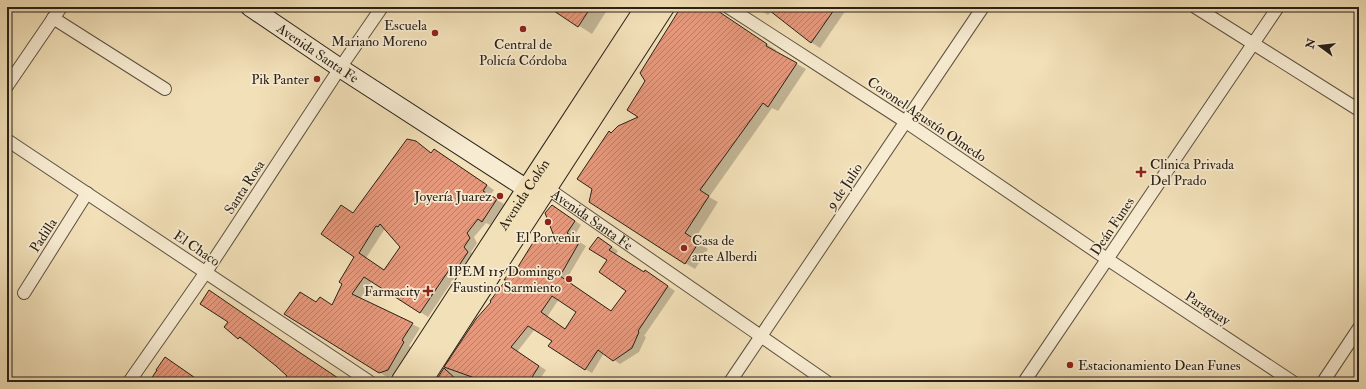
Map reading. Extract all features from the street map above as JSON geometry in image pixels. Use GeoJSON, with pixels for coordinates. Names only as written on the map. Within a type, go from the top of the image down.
{"type":"FeatureCollection","features":[{"type":"Feature","properties":{"kind":"main road","name":"Avenida Santa Fe"},"geometry":{"type":"LineString","coordinates":[[250,7],[340,68],[526,189],[547,188]]}},
{"type":"Feature","properties":{"kind":"main road","name":"Avenida Colón"},"geometry":{"type":"LineString","coordinates":[[401,382],[646,7]]}},
{"type":"Feature","properties":{"kind":"main road","name":"Avenida Colón"},"geometry":{"type":"LineString","coordinates":[[421,382],[664,7]]}},
{"type":"Feature","properties":{"kind":"street"},"geometry":{"type":"LineString","coordinates":[[7,86],[61,7]]}},
{"type":"Feature","properties":{"kind":"street","name":"Santa Rosa"},"geometry":{"type":"LineString","coordinates":[[129,382],[206,272],[340,68],[382,7]]}},
{"type":"Feature","properties":{"kind":"street","name":"Coronel Agustín Olmedo"},"geometry":{"type":"LineString","coordinates":[[728,7],[906,122],[1107,259]]}},
{"type":"Feature","properties":{"kind":"street","name":"9 de Julio"},"geometry":{"type":"LineString","coordinates":[[730,382],[983,7]]}},
{"type":"Feature","properties":{"kind":"street"},"geometry":{"type":"LineString","coordinates":[[1195,7],[1359,110]]}},
{"type":"Feature","properties":{"kind":"street","name":"Deán Funes"},"geometry":{"type":"LineString","coordinates":[[1024,382],[1278,7]]}},
{"type":"Feature","properties":{"kind":"street"},"geometry":{"type":"LineString","coordinates":[[53,18],[165,90]]}},
{"type":"Feature","properties":{"kind":"street","name":"El Chaco"},"geometry":{"type":"LineString","coordinates":[[7,140],[370,382]]}},
{"type":"Feature","properties":{"kind":"street","name":"Avenida Santa Fe"},"geometry":{"type":"LineString","coordinates":[[547,188],[827,382]]}},
{"type":"Feature","properties":{"kind":"street","name":"Padilla"},"geometry":{"type":"LineString","coordinates":[[24,293],[87,193]]}},
{"type":"Feature","properties":{"kind":"street","name":"Paraguay"},"geometry":{"type":"LineString","coordinates":[[1107,259],[1293,382]]}},
{"type":"Feature","properties":{"kind":"street"},"geometry":{"type":"LineString","coordinates":[[1323,382],[1359,328]]}},
{"type":"Feature","properties":{"kind":"building"},"geometry":{"type":"Polygon","coordinates":[[[548,7],[591,7],[578,27],[548,7]]]}},
{"type":"Feature","properties":{"kind":"building"},"geometry":{"type":"Polygon","coordinates":[[[681,7],[712,7],[767,44],[766,46],[797,63],[768,107],[763,103],[700,190],[709,196],[685,233],[699,242],[685,264],[589,202],[592,189],[577,179],[609,131],[611,133],[618,126],[638,117],[627,110],[645,81],[640,73],[681,7]]]}},
{"type":"Feature","properties":{"kind":"building"},"geometry":{"type":"Polygon","coordinates":[[[765,7],[836,7],[811,43],[765,7]]]}},
{"type":"Feature","properties":{"kind":"building"},"geometry":{"type":"Polygon","coordinates":[[[407,139],[416,141],[431,153],[434,149],[487,185],[483,191],[497,199],[482,222],[478,219],[467,233],[470,238],[464,247],[468,252],[456,270],[451,267],[420,313],[364,277],[352,294],[413,323],[402,340],[404,342],[388,370],[379,373],[284,314],[300,292],[316,302],[320,297],[332,305],[342,284],[339,282],[354,257],[321,234],[341,205],[353,213],[407,139]],[[380,224],[378,227],[376,226],[359,253],[384,270],[400,247],[380,224]]]}},
{"type":"Feature","properties":{"kind":"building"},"geometry":{"type":"Polygon","coordinates":[[[552,205],[575,221],[567,233],[580,241],[560,276],[611,311],[626,291],[599,272],[607,260],[589,249],[598,237],[612,247],[609,250],[644,272],[645,270],[668,286],[638,331],[639,332],[632,348],[613,361],[598,350],[585,370],[548,346],[552,341],[528,326],[511,347],[539,366],[529,382],[486,382],[444,367],[476,319],[491,302],[490,301],[506,280],[504,280],[513,267],[516,270],[539,233],[557,244],[545,213],[552,205]],[[552,296],[541,312],[565,329],[576,312],[552,296]]]}},
{"type":"Feature","properties":{"kind":"building"},"geometry":{"type":"Polygon","coordinates":[[[209,290],[344,382],[283,382],[287,376],[240,337],[238,339],[224,327],[228,322],[200,304],[209,290]]]}},
{"type":"Feature","properties":{"kind":"building"},"geometry":{"type":"Polygon","coordinates":[[[165,357],[201,382],[149,382],[165,357]]]}},
{"type":"Feature","properties":{"kind":"building"},"geometry":{"type":"Polygon","coordinates":[[[444,368],[459,382],[435,382],[444,368]]]}},
{"type":"Feature","properties":{"kind":"place","name":"Central de Policía Córdoba"},"geometry":{"type":"Point","coordinates":[523,29]}},
{"type":"Feature","properties":{"kind":"place","name":"Escuela Mariano Moreno"},"geometry":{"type":"Point","coordinates":[435,33]}},
{"type":"Feature","properties":{"kind":"place","name":"Pik Panter"},"geometry":{"type":"Point","coordinates":[317,79]}},
{"type":"Feature","properties":{"kind":"place","name":"Clinica Privada Del Prado"},"geometry":{"type":"Point","coordinates":[1141,172]}},
{"type":"Feature","properties":{"kind":"place","name":"Joyería Juarez"},"geometry":{"type":"Point","coordinates":[500,196]}},
{"type":"Feature","properties":{"kind":"place","name":"El Porvenir"},"geometry":{"type":"Point","coordinates":[548,222]}},
{"type":"Feature","properties":{"kind":"place","name":"Casa de arte Alberdi"},"geometry":{"type":"Point","coordinates":[684,248]}},
{"type":"Feature","properties":{"kind":"place","name":"IPEM 115 Domingo Faustino Sarmiento"},"geometry":{"type":"Point","coordinates":[569,279]}},
{"type":"Feature","properties":{"kind":"place","name":"Farmacity"},"geometry":{"type":"Point","coordinates":[428,291]}},
{"type":"Feature","properties":{"kind":"place","name":"Estacionamiento Dean Funes"},"geometry":{"type":"Point","coordinates":[1070,365]}}]}
